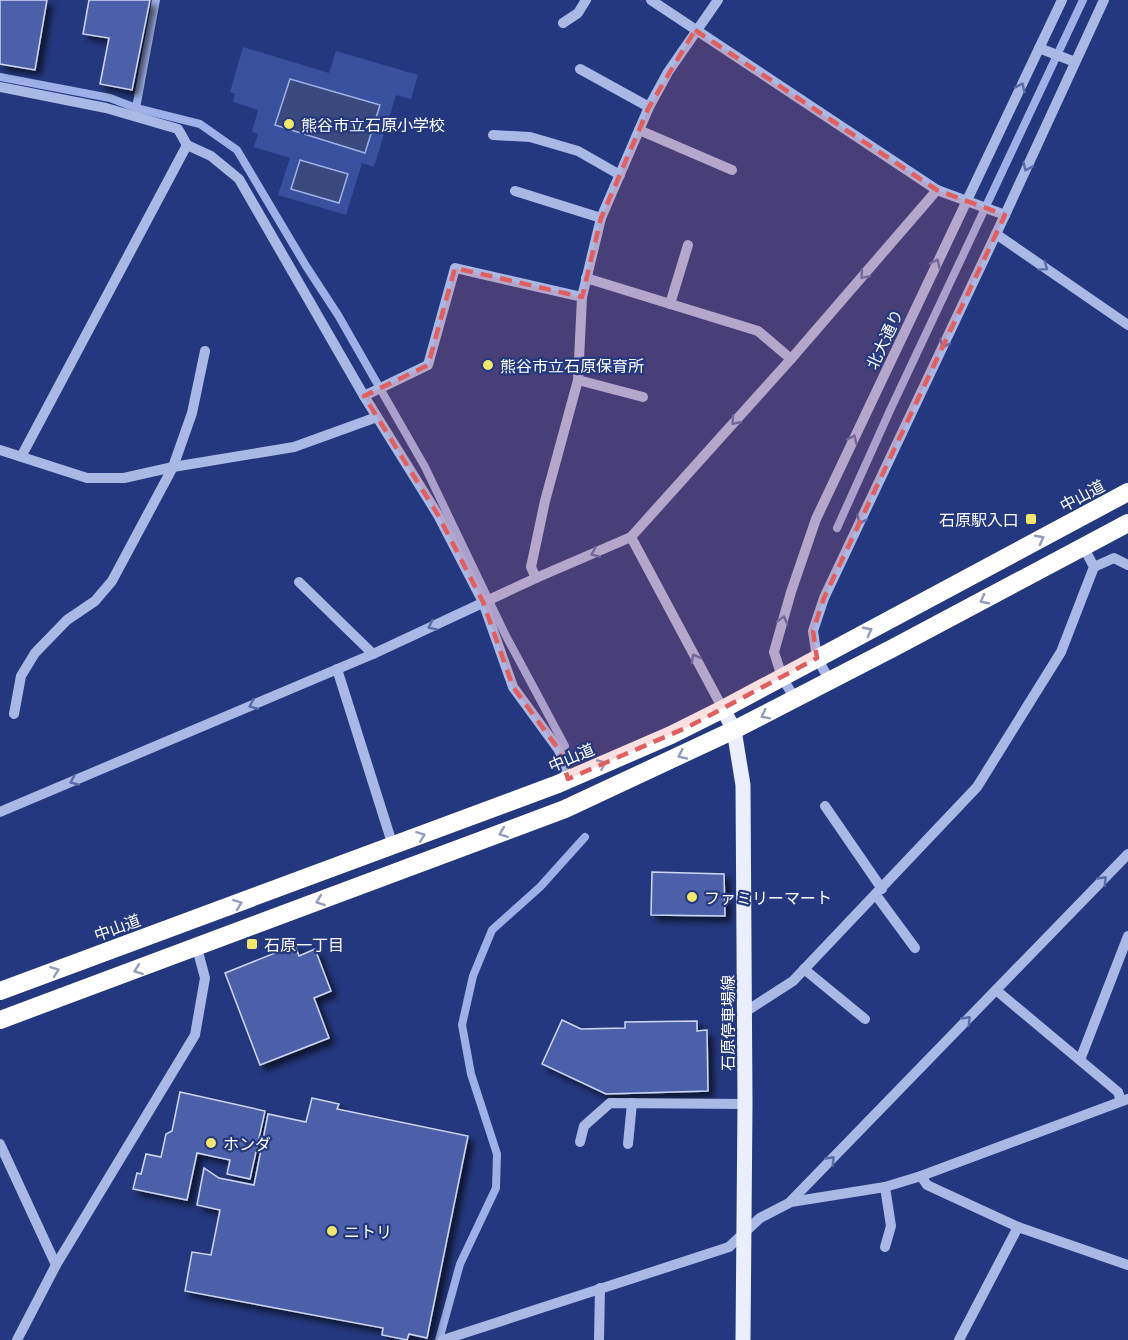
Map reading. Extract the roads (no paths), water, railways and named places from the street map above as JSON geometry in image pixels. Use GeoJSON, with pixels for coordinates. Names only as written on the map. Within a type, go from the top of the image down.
{"type":"FeatureCollection","features":[{"type":"Feature","properties":{"kind":"highway","name":"中山道"},"geometry":{"type":"LineString","coordinates":[[0,992],[568,779],[671,735],[723,710],[782,676],[1128,492]]}},
{"type":"Feature","properties":{"kind":"highway"},"geometry":{"type":"LineString","coordinates":[[0,1020],[565,809],[734,730],[1128,523]]}},
{"type":"Feature","properties":{"kind":"main road","name":"石原停車場線"},"geometry":{"type":"LineString","coordinates":[[723,710],[734,730],[743,785],[745,1012],[743,1340]]}},
{"type":"Feature","properties":{"kind":"street"},"geometry":{"type":"LineString","coordinates":[[563,23],[578,13],[586,0]]}},
{"type":"Feature","properties":{"kind":"street"},"geometry":{"type":"LineString","coordinates":[[651,0],[937,190],[1005,215]]}},
{"type":"Feature","properties":{"kind":"street"},"geometry":{"type":"LineString","coordinates":[[536,578],[531,567],[578,380],[582,297],[601,218],[649,106],[695,30],[718,0]]}},
{"type":"Feature","properties":{"kind":"street","name":"北大通り"},"geometry":{"type":"LineString","coordinates":[[795,699],[782,676],[774,652],[791,591],[816,519],[1062,0]]}},
{"type":"Feature","properties":{"kind":"street"},"geometry":{"type":"LineString","coordinates":[[830,681],[817,658],[813,631],[824,598],[1104,0]]}},
{"type":"Feature","properties":{"kind":"street"},"geometry":{"type":"LineString","coordinates":[[1096,14],[1109,0]]}},
{"type":"Feature","properties":{"kind":"street"},"geometry":{"type":"LineString","coordinates":[[1039,48],[1075,62]]}},
{"type":"Feature","properties":{"kind":"street"},"geometry":{"type":"LineString","coordinates":[[580,69],[649,106]]}},
{"type":"Feature","properties":{"kind":"street"},"geometry":{"type":"LineString","coordinates":[[0,87],[106,108],[178,129],[187,145],[211,156],[238,179],[364,396],[438,515],[484,602],[513,687],[559,750],[568,779]]}},
{"type":"Feature","properties":{"kind":"street"},"geometry":{"type":"LineString","coordinates":[[639,130],[732,170]]}},
{"type":"Feature","properties":{"kind":"street"},"geometry":{"type":"LineString","coordinates":[[493,135],[530,137],[578,151],[620,176]]}},
{"type":"Feature","properties":{"kind":"street"},"geometry":{"type":"LineString","coordinates":[[22,455],[187,145]]}},
{"type":"Feature","properties":{"kind":"street"},"geometry":{"type":"LineString","coordinates":[[0,812],[373,654],[536,578],[631,537],[791,359],[937,190]]}},
{"type":"Feature","properties":{"kind":"street"},"geometry":{"type":"LineString","coordinates":[[515,191],[601,218]]}},
{"type":"Feature","properties":{"kind":"street"},"geometry":{"type":"LineString","coordinates":[[996,234],[1128,325]]}},
{"type":"Feature","properties":{"kind":"street"},"geometry":{"type":"LineString","coordinates":[[670,304],[688,245]]}},
{"type":"Feature","properties":{"kind":"street"},"geometry":{"type":"LineString","coordinates":[[364,396],[428,365],[455,268],[582,297]]}},
{"type":"Feature","properties":{"kind":"street"},"geometry":{"type":"LineString","coordinates":[[586,278],[758,331],[791,359]]}},
{"type":"Feature","properties":{"kind":"street"},"geometry":{"type":"LineString","coordinates":[[14,714],[21,676],[35,653],[67,620],[95,601],[112,580],[173,468],[192,413],[205,351]]}},
{"type":"Feature","properties":{"kind":"street"},"geometry":{"type":"LineString","coordinates":[[578,380],[643,398]]}},
{"type":"Feature","properties":{"kind":"street"},"geometry":{"type":"LineString","coordinates":[[0,450],[22,455],[87,478],[124,478],[294,447],[377,417]]}},
{"type":"Feature","properties":{"kind":"street"},"geometry":{"type":"LineString","coordinates":[[631,537],[723,710]]}},
{"type":"Feature","properties":{"kind":"street"},"geometry":{"type":"LineString","coordinates":[[1083,546],[1094,567]]}},
{"type":"Feature","properties":{"kind":"street"},"geometry":{"type":"LineString","coordinates":[[745,1012],[793,981],[977,787],[1061,652],[1094,567],[1114,558],[1128,566]]}},
{"type":"Feature","properties":{"kind":"street"},"geometry":{"type":"LineString","coordinates":[[299,582],[373,654]]}},
{"type":"Feature","properties":{"kind":"street"},"geometry":{"type":"LineString","coordinates":[[337,669],[393,846]]}},
{"type":"Feature","properties":{"kind":"street"},"geometry":{"type":"LineString","coordinates":[[825,806],[915,948]]}},
{"type":"Feature","properties":{"kind":"street"},"geometry":{"type":"LineString","coordinates":[[791,1202],[1127,856]]}},
{"type":"Feature","properties":{"kind":"street"},"geometry":{"type":"LineString","coordinates":[[1080,1060],[1128,936]]}},
{"type":"Feature","properties":{"kind":"street"},"geometry":{"type":"LineString","coordinates":[[17,1340],[56,1265],[195,1035],[205,978],[197,948]]}},
{"type":"Feature","properties":{"kind":"street"},"geometry":{"type":"LineString","coordinates":[[804,969],[865,1019]]}},
{"type":"Feature","properties":{"kind":"street"},"geometry":{"type":"LineString","coordinates":[[448,1338],[729,1246],[759,1218],[791,1202],[885,1187],[921,1176],[1125,1100],[996,990]]}},
{"type":"Feature","properties":{"kind":"street"},"geometry":{"type":"LineString","coordinates":[[580,1142],[584,1126],[610,1103],[745,1104]]}},
{"type":"Feature","properties":{"kind":"street"},"geometry":{"type":"LineString","coordinates":[[628,1144],[632,1103]]}},
{"type":"Feature","properties":{"kind":"street"},"geometry":{"type":"LineString","coordinates":[[0,1144],[4,1165],[56,1265]]}},
{"type":"Feature","properties":{"kind":"street"},"geometry":{"type":"LineString","coordinates":[[921,1176],[927,1185],[1018,1227],[1128,1265]]}},
{"type":"Feature","properties":{"kind":"street"},"geometry":{"type":"LineString","coordinates":[[885,1187],[891,1226],[885,1247]]}},
{"type":"Feature","properties":{"kind":"street"},"geometry":{"type":"LineString","coordinates":[[959,1340],[1018,1227]]}},
{"type":"Feature","properties":{"kind":"street"},"geometry":{"type":"LineString","coordinates":[[599,1340],[600,1288]]}},
{"type":"Feature","properties":{"kind":"waterway"},"geometry":{"type":"LineString","coordinates":[[136,108],[156,0]]}},
{"type":"Feature","properties":{"kind":"waterway"},"geometry":{"type":"LineString","coordinates":[[837,528],[1083,0]]}},
{"type":"Feature","properties":{"kind":"waterway"},"geometry":{"type":"LineString","coordinates":[[0,77],[110,98],[136,108],[200,124],[237,150],[338,315],[425,467],[506,636],[565,746]]}},
{"type":"Feature","properties":{"kind":"waterway"},"geometry":{"type":"LineString","coordinates":[[439,1340],[460,1264],[496,1188],[497,1154],[471,1074],[462,1025],[473,976],[492,930],[540,887],[585,837]]}},
{"type":"Feature","properties":{"kind":"place","name":"熊谷市立石原小学校"},"geometry":{"type":"Point","coordinates":[289,124]}},
{"type":"Feature","properties":{"kind":"place","name":"熊谷市立石原保育所"},"geometry":{"type":"Point","coordinates":[488,365]}},
{"type":"Feature","properties":{"kind":"place","name":"石原駅入口"},"geometry":{"type":"Point","coordinates":[1031,519]}},
{"type":"Feature","properties":{"kind":"place","name":"ファミリーマート"},"geometry":{"type":"Point","coordinates":[692,897]}},
{"type":"Feature","properties":{"kind":"place","name":"石原一丁目"},"geometry":{"type":"Point","coordinates":[252,944]}},
{"type":"Feature","properties":{"kind":"place","name":"ホンダ"},"geometry":{"type":"Point","coordinates":[211,1143]}},
{"type":"Feature","properties":{"kind":"place","name":"ニトリ"},"geometry":{"type":"Point","coordinates":[332,1231]}}]}
